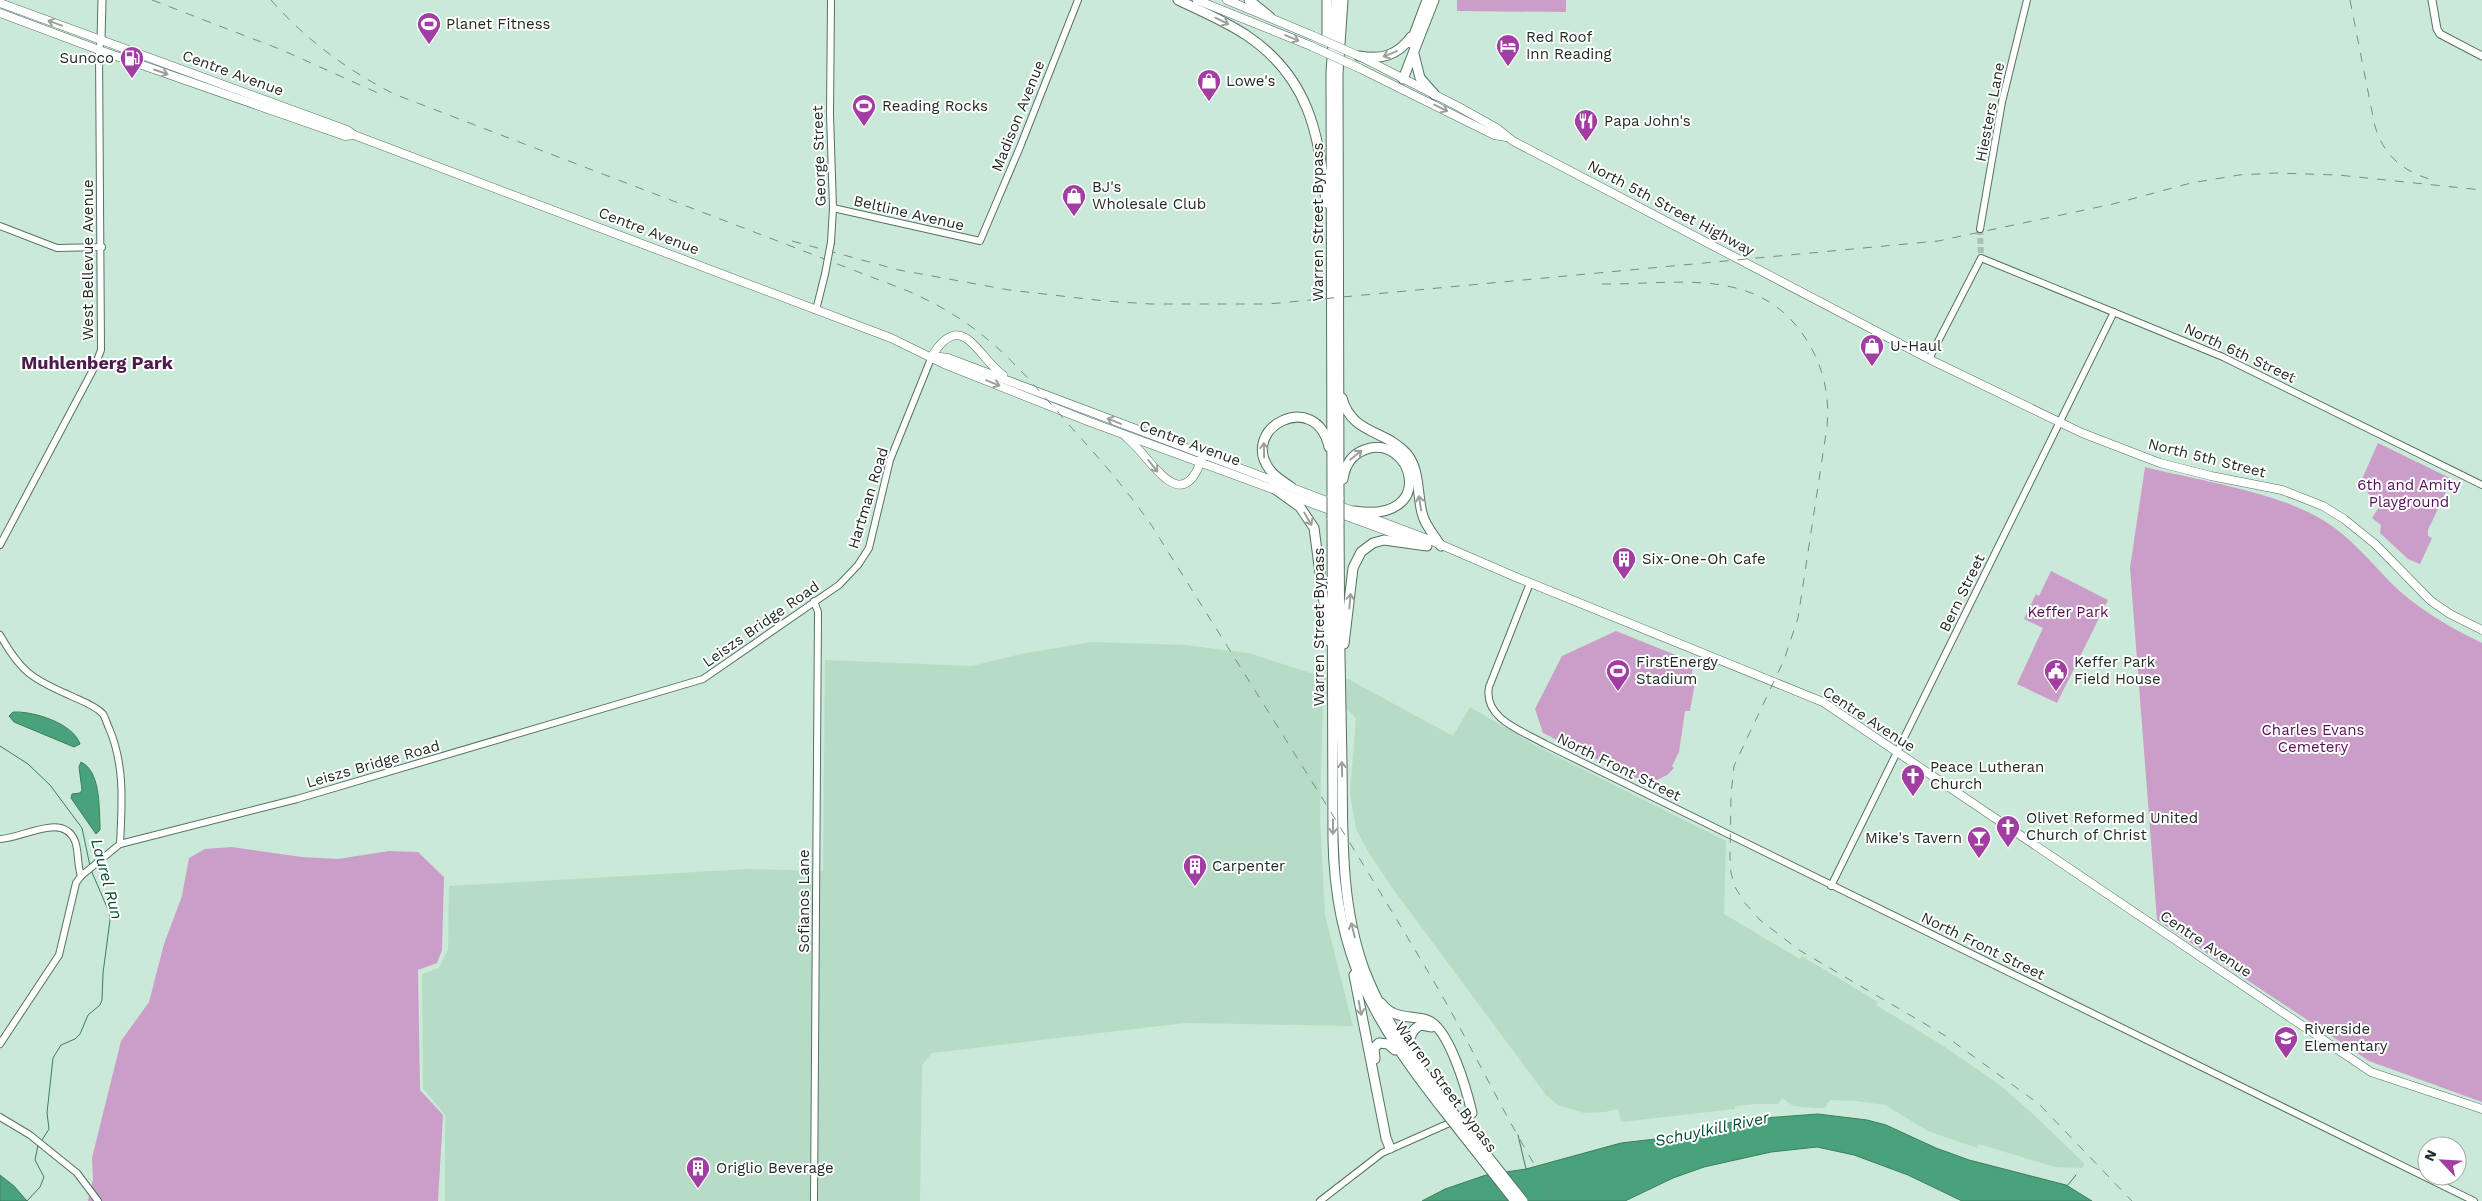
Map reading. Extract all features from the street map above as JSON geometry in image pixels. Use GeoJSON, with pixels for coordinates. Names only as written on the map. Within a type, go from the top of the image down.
{"type":"FeatureCollection","features":[{"type":"Feature","properties":{"kind":"highway"},"geometry":{"type":"LineString","coordinates":[[1178,0],[1229,25],[1253,40],[1275,59],[1297,88],[1310,113],[1319,142],[1332,261]]}},
{"type":"Feature","properties":{"kind":"highway"},"geometry":{"type":"LineString","coordinates":[[1248,0],[1270,17]]}},
{"type":"Feature","properties":{"kind":"highway"},"geometry":{"type":"LineString","coordinates":[[1327,0],[1331,74]]}},
{"type":"Feature","properties":{"kind":"highway","name":"Warren Street Bypass"},"geometry":{"type":"LineString","coordinates":[[1336,0],[1331,74],[1332,461],[1336,498]]}},
{"type":"Feature","properties":{"kind":"highway","name":"Warren Street Bypass"},"geometry":{"type":"LineString","coordinates":[[1343,0],[1338,73],[1339,388],[1336,498],[1337,710],[1334,871],[1340,915],[1347,943],[1370,1003],[1404,1059],[1523,1201]]}},
{"type":"Feature","properties":{"kind":"highway"},"geometry":{"type":"LineString","coordinates":[[1401,77],[1414,33],[1427,0]]}},
{"type":"Feature","properties":{"kind":"highway"},"geometry":{"type":"LineString","coordinates":[[1401,77],[1415,49],[1434,0]]}},
{"type":"Feature","properties":{"kind":"highway"},"geometry":{"type":"LineString","coordinates":[[1359,56],[1376,58],[1392,54],[1405,46],[1414,33]]}},
{"type":"Feature","properties":{"kind":"highway"},"geometry":{"type":"LineString","coordinates":[[1415,49],[1418,73],[1435,94]]}},
{"type":"Feature","properties":{"kind":"highway"},"geometry":{"type":"LineString","coordinates":[[1339,388],[1345,407],[1352,419],[1399,447],[1410,458],[1416,472],[1424,518],[1441,546]]}},
{"type":"Feature","properties":{"kind":"highway"},"geometry":{"type":"LineString","coordinates":[[1291,487],[1270,470],[1264,457],[1263,447],[1266,436],[1277,423],[1298,417],[1314,422],[1326,436],[1332,461]]}},
{"type":"Feature","properties":{"kind":"highway"},"geometry":{"type":"LineString","coordinates":[[1336,498],[1345,470],[1356,454],[1376,447],[1386,449],[1397,455],[1405,464],[1409,477],[1407,492],[1402,501],[1386,512],[1354,511]]}},
{"type":"Feature","properties":{"kind":"highway"},"geometry":{"type":"LineString","coordinates":[[1272,487],[1300,507],[1314,528],[1325,624],[1337,665]]}},
{"type":"Feature","properties":{"kind":"highway"},"geometry":{"type":"LineString","coordinates":[[1337,665],[1353,568],[1358,555],[1368,546],[1384,540],[1428,546]]}},
{"type":"Feature","properties":{"kind":"highway","name":"Warren Street Bypass"},"geometry":{"type":"LineString","coordinates":[[1337,710],[1347,899],[1359,954],[1374,993],[1394,1032],[1448,1111],[1515,1201]]}},
{"type":"Feature","properties":{"kind":"highway"},"geometry":{"type":"LineString","coordinates":[[1347,943],[1386,1138],[1390,1148]]}},
{"type":"Feature","properties":{"kind":"highway"},"geometry":{"type":"LineString","coordinates":[[1374,993],[1393,1014],[1427,1020],[1440,1030],[1462,1082],[1472,1113]]}},
{"type":"Feature","properties":{"kind":"highway"},"geometry":{"type":"LineString","coordinates":[[1418,1066],[1410,1050],[1410,1037],[1415,1028],[1427,1026],[1435,1029],[1442,1039],[1472,1113]]}},
{"type":"Feature","properties":{"kind":"highway"},"geometry":{"type":"LineString","coordinates":[[1390,1148],[1374,1048],[1380,1043],[1385,1043],[1404,1059]]}},
{"type":"Feature","properties":{"kind":"main road","name":"North 5th Street Highway"},"geometry":{"type":"LineString","coordinates":[[1197,0],[1214,3],[1311,46],[1398,86],[1482,129],[1506,138],[1824,304]]}},
{"type":"Feature","properties":{"kind":"main road","name":"North 5th Street Highway"},"geometry":{"type":"LineString","coordinates":[[1227,0],[1311,34],[1359,56],[1435,94],[1498,129],[1506,138]]}},
{"type":"Feature","properties":{"kind":"main road"},"geometry":{"type":"LineString","coordinates":[[2432,0],[2437,29],[2440,34],[2482,56]]}},
{"type":"Feature","properties":{"kind":"main road"},"geometry":{"type":"LineString","coordinates":[[101,40],[102,1]]}},
{"type":"Feature","properties":{"kind":"main road","name":"Centre Avenue"},"geometry":{"type":"LineString","coordinates":[[0,3],[347,130],[354,135],[816,310],[932,356],[944,364],[1118,432],[1291,487],[1354,511],[1823,702],[2372,1072],[2482,1109]]}},
{"type":"Feature","properties":{"kind":"main road","name":"Centre Avenue"},"geometry":{"type":"LineString","coordinates":[[0,13],[99,50],[345,136],[354,135]]}},
{"type":"Feature","properties":{"kind":"main road"},"geometry":{"type":"LineString","coordinates":[[1398,86],[1401,77]]}},
{"type":"Feature","properties":{"kind":"main road","name":"North 5th Street"},"geometry":{"type":"LineString","coordinates":[[1824,304],[1929,359],[2104,443],[2160,463],[2211,476],[2282,490],[2314,502],[2344,519],[2370,539],[2431,601],[2450,614],[2482,630]]}},
{"type":"Feature","properties":{"kind":"main road"},"geometry":{"type":"LineString","coordinates":[[932,356],[940,344],[947,338],[961,337],[976,346],[996,371],[1015,383]]}},
{"type":"Feature","properties":{"kind":"main road","name":"Centre Avenue"},"geometry":{"type":"LineString","coordinates":[[932,356],[948,358],[1015,383],[1272,487],[1428,546],[1441,546]]}},
{"type":"Feature","properties":{"kind":"main road"},"geometry":{"type":"LineString","coordinates":[[1118,432],[1137,446],[1161,476],[1171,483],[1178,484],[1190,481],[1197,472],[1202,458]]}},
{"type":"Feature","properties":{"kind":"street","name":"George Street"},"geometry":{"type":"LineString","coordinates":[[816,310],[831,242],[833,208],[830,114],[830,0]]}},
{"type":"Feature","properties":{"kind":"street","name":"Madison Avenue"},"geometry":{"type":"LineString","coordinates":[[980,242],[1078,0]]}},
{"type":"Feature","properties":{"kind":"street","name":"Hiesters Lane"},"geometry":{"type":"LineString","coordinates":[[1980,230],[2002,102],[2027,0]]}},
{"type":"Feature","properties":{"kind":"street","name":"West Bellevue Avenue"},"geometry":{"type":"LineString","coordinates":[[0,545],[95,366],[101,350],[102,247],[99,50],[101,40]]}},
{"type":"Feature","properties":{"kind":"street","name":"Beltline Avenue"},"geometry":{"type":"LineString","coordinates":[[833,208],[980,242]]}},
{"type":"Feature","properties":{"kind":"street"},"geometry":{"type":"LineString","coordinates":[[0,226],[57,248],[102,247]]}},
{"type":"Feature","properties":{"kind":"street","name":"North 6th Street"},"geometry":{"type":"LineString","coordinates":[[1929,359],[1981,258],[2222,357],[2482,485]]}},
{"type":"Feature","properties":{"kind":"street","name":"Bern Street"},"geometry":{"type":"LineString","coordinates":[[1831,886],[2114,312]]}},
{"type":"Feature","properties":{"kind":"street","name":"Hartman Road"},"geometry":{"type":"LineString","coordinates":[[839,584],[858,565],[868,548],[890,460],[932,356]]}},
{"type":"Feature","properties":{"kind":"street","name":"North Front Street"},"geometry":{"type":"LineString","coordinates":[[1530,583],[1489,688],[1489,703],[1498,716],[1545,744],[2474,1201]]}},
{"type":"Feature","properties":{"kind":"street","name":"Leiszs Bridge Road"},"geometry":{"type":"LineString","coordinates":[[0,1044],[59,955],[73,891],[81,876],[120,844],[306,796],[704,679],[839,584]]}},
{"type":"Feature","properties":{"kind":"street","name":"Sofianos Lane"},"geometry":{"type":"LineString","coordinates":[[814,601],[818,612],[814,1201]]}},
{"type":"Feature","properties":{"kind":"street"},"geometry":{"type":"LineString","coordinates":[[0,635],[13,658],[26,672],[42,683],[82,701],[103,714],[119,760],[123,797],[120,844]]}},
{"type":"Feature","properties":{"kind":"street"},"geometry":{"type":"LineString","coordinates":[[0,839],[14,838],[46,827],[63,828],[73,836],[76,844],[77,866],[81,876]]}},
{"type":"Feature","properties":{"kind":"street"},"geometry":{"type":"LineString","coordinates":[[1320,1201],[1365,1165],[1390,1148],[1472,1113]]}},
{"type":"Feature","properties":{"kind":"street"},"geometry":{"type":"LineString","coordinates":[[0,1118],[30,1135],[77,1174],[98,1201]]}},
{"type":"Feature","properties":{"kind":"shaded area"},"geometry":{"type":"Polygon","coordinates":[[[1092,642],[1185,645],[1248,653],[1317,675],[1348,679],[1453,736],[1470,707],[1540,748],[1726,841],[1724,914],[1800,959],[1802,956],[1878,1002],[1876,1005],[1942,1045],[2000,1085],[2085,1164],[2082,1168],[2055,1167],[1979,1144],[1977,1148],[1928,1131],[1885,1105],[1855,1101],[1830,1100],[1825,1108],[1815,1108],[1793,1106],[1782,1098],[1778,1104],[1735,1106],[1735,1109],[1621,1122],[1618,1109],[1584,1113],[1558,1105],[1546,1095],[1393,889],[1367,850],[1356,829],[1350,793],[1356,718],[1346,708],[1323,697],[1320,815],[1325,915],[1353,1026],[1185,1023],[932,1053],[922,1065],[920,1201],[445,1201],[445,1115],[423,1088],[422,974],[439,968],[448,949],[449,886],[748,869],[823,871],[825,660],[972,666],[1021,654],[1092,642]]]}},
{"type":"Feature","properties":{"kind":"green space"},"geometry":{"type":"Polygon","coordinates":[[[1457,0],[1566,0],[1566,12],[1457,11],[1457,0]]]}},
{"type":"Feature","properties":{"kind":"green space","name":"6th and Amity Playground"},"geometry":{"type":"Polygon","coordinates":[[[2378,443],[2452,479],[2428,530],[2428,536],[2432,538],[2420,564],[2408,559],[2380,533],[2381,525],[2372,518],[2379,507],[2368,493],[2362,479],[2378,443]]]}},
{"type":"Feature","properties":{"kind":"green space","name":"Charles Evans Cemetery"},"geometry":{"type":"Polygon","coordinates":[[[2145,467],[2238,488],[2286,503],[2307,512],[2326,522],[2344,535],[2390,582],[2422,609],[2445,624],[2482,643],[2482,1102],[2369,1061],[2157,920],[2130,568],[2145,467]]]}},
{"type":"Feature","properties":{"kind":"green space","name":"Keffer Park"},"geometry":{"type":"Polygon","coordinates":[[[2051,571],[2108,600],[2057,703],[2017,684],[2043,628],[2024,619],[2036,594],[2039,596],[2051,571]]]}},
{"type":"Feature","properties":{"kind":"green space","name":"FirstEnergy Stadium"},"geometry":{"type":"Polygon","coordinates":[[[1616,631],[1693,662],[1692,675],[1696,676],[1690,711],[1685,711],[1679,752],[1672,766],[1674,768],[1667,775],[1655,781],[1654,778],[1635,778],[1543,733],[1535,709],[1562,656],[1616,631]]]}},
{"type":"Feature","properties":{"kind":"green space"},"geometry":{"type":"Polygon","coordinates":[[[232,847],[302,857],[338,859],[389,851],[418,852],[444,877],[442,950],[437,963],[418,970],[420,1090],[443,1115],[438,1201],[88,1201],[93,1179],[92,1158],[121,1041],[149,1002],[164,944],[182,896],[189,858],[205,849],[232,847]]]}},
{"type":"Feature","properties":{"kind":"water"},"geometry":{"type":"Polygon","coordinates":[[[13,712],[41,716],[61,724],[76,737],[80,744],[74,747],[14,722],[9,716],[13,712]]]}},
{"type":"Feature","properties":{"kind":"water"},"geometry":{"type":"Polygon","coordinates":[[[81,762],[92,773],[97,789],[100,830],[96,834],[71,798],[72,794],[80,793],[82,790],[79,767],[81,762]]]}},
{"type":"Feature","properties":{"kind":"water","name":"Schuylkill River"},"geometry":{"type":"Polygon","coordinates":[[[1818,1114],[1867,1120],[1886,1125],[1936,1148],[1969,1160],[2066,1185],[2092,1201],[1962,1201],[1908,1175],[1854,1155],[1817,1147],[1771,1152],[1704,1167],[1673,1178],[1625,1201],[1422,1201],[1445,1189],[1486,1175],[1526,1169],[1621,1143],[1690,1135],[1735,1121],[1818,1114]]]}},
{"type":"Feature","properties":{"kind":"water"},"geometry":{"type":"Polygon","coordinates":[[[0,1175],[14,1186],[27,1201],[0,1201],[0,1175]]]}},
{"type":"Feature","properties":{"kind":"waterway","name":"Laurel Run"},"geometry":{"type":"LineString","coordinates":[[0,746],[28,764],[50,785],[82,828],[90,866]]}},
{"type":"Feature","properties":{"kind":"waterway","name":"Laurel Run"},"geometry":{"type":"LineString","coordinates":[[42,1140],[49,1129],[47,1113],[53,1058],[61,1045],[75,1039],[80,1034],[88,1015],[100,1005],[102,1000],[103,973],[110,920],[109,912],[91,870]]}},
{"type":"Feature","properties":{"kind":"waterway"},"geometry":{"type":"LineString","coordinates":[[1518,1135],[1526,1169]]}},
{"type":"Feature","properties":{"kind":"waterway","name":"Laurel Run"},"geometry":{"type":"LineString","coordinates":[[27,1201],[40,1187],[44,1177],[35,1160],[38,1145]]}},
{"type":"Feature","properties":{"kind":"waterway"},"geometry":{"type":"LineString","coordinates":[[2067,1186],[2076,1175]]}},
{"type":"Feature","properties":{"kind":"tunnel"},"geometry":{"type":"LineString","coordinates":[[1980,229],[1981,258]]}},
{"type":"Feature","properties":{"kind":"railway"},"geometry":{"type":"LineString","coordinates":[[152,0],[282,50],[378,93]]}},
{"type":"Feature","properties":{"kind":"railway"},"geometry":{"type":"LineString","coordinates":[[271,0],[312,41],[360,75],[394,94],[908,291],[958,318],[998,348],[1033,384],[1102,462],[1152,526],[1399,923],[1464,1035],[1524,1147],[1557,1201]]}},
{"type":"Feature","properties":{"kind":"railway"},"geometry":{"type":"LineString","coordinates":[[2350,0],[2377,133],[2394,160],[2412,172],[2433,180]]}},
{"type":"Feature","properties":{"kind":"railway"},"geometry":{"type":"LineString","coordinates":[[792,241],[899,270],[1009,290],[1105,301],[1151,304],[1268,304],[1938,241],[2113,204],[2191,183],[2239,175],[2276,173],[2338,175],[2482,190]]}},
{"type":"Feature","properties":{"kind":"railway"},"geometry":{"type":"LineString","coordinates":[[1602,284],[1685,282],[1712,284],[1738,289],[1762,298],[1785,313],[1804,336],[1816,357],[1824,380],[1828,415],[1827,427],[1798,618],[1784,660],[1734,766],[1731,795],[1730,857],[1731,873],[1735,887],[1744,902],[1760,920],[1799,950],[1944,1035],[2039,1104],[2132,1201]]}},
{"type":"Feature","properties":{"kind":"place","name":"Planet Fitness"},"geometry":{"type":"Point","coordinates":[429,45]}},
{"type":"Feature","properties":{"kind":"place","name":"Red Roof Inn Reading"},"geometry":{"type":"Point","coordinates":[1508,67]}},
{"type":"Feature","properties":{"kind":"place","name":"Sunoco"},"geometry":{"type":"Point","coordinates":[132,79]}},
{"type":"Feature","properties":{"kind":"place","name":"Lowe's"},"geometry":{"type":"Point","coordinates":[1209,102]}},
{"type":"Feature","properties":{"kind":"place","name":"Reading Rocks"},"geometry":{"type":"Point","coordinates":[864,127]}},
{"type":"Feature","properties":{"kind":"place","name":"Papa John's"},"geometry":{"type":"Point","coordinates":[1586,142]}},
{"type":"Feature","properties":{"kind":"place","name":"BJ's Wholesale Club"},"geometry":{"type":"Point","coordinates":[1074,217]}},
{"type":"Feature","properties":{"kind":"place","name":"U-Haul"},"geometry":{"type":"Point","coordinates":[1872,367]}},
{"type":"Feature","properties":{"kind":"place","name":"Six-One-Oh Cafe"},"geometry":{"type":"Point","coordinates":[1624,580]}},
{"type":"Feature","properties":{"kind":"place","name":"FirstEnergy Stadium"},"geometry":{"type":"Point","coordinates":[1618,692]}},
{"type":"Feature","properties":{"kind":"place","name":"Keffer Park Field House"},"geometry":{"type":"Point","coordinates":[2056,692]}},
{"type":"Feature","properties":{"kind":"place","name":"Peace Lutheran Church"},"geometry":{"type":"Point","coordinates":[1913,797]}},
{"type":"Feature","properties":{"kind":"place","name":"Olivet Reformed United Church of Christ"},"geometry":{"type":"Point","coordinates":[2008,848]}},
{"type":"Feature","properties":{"kind":"place","name":"Mike's Tavern"},"geometry":{"type":"Point","coordinates":[1979,859]}},
{"type":"Feature","properties":{"kind":"place","name":"Carpenter"},"geometry":{"type":"Point","coordinates":[1195,887]}},
{"type":"Feature","properties":{"kind":"place","name":"Riverside Elementary"},"geometry":{"type":"Point","coordinates":[2286,1059]}},
{"type":"Feature","properties":{"kind":"place","name":"Origlio Beverage"},"geometry":{"type":"Point","coordinates":[698,1189]}},
{"type":"Feature","properties":{"kind":"district","name":"Muhlenberg Park"},"geometry":{"type":"Point","coordinates":[97,362]}}]}
